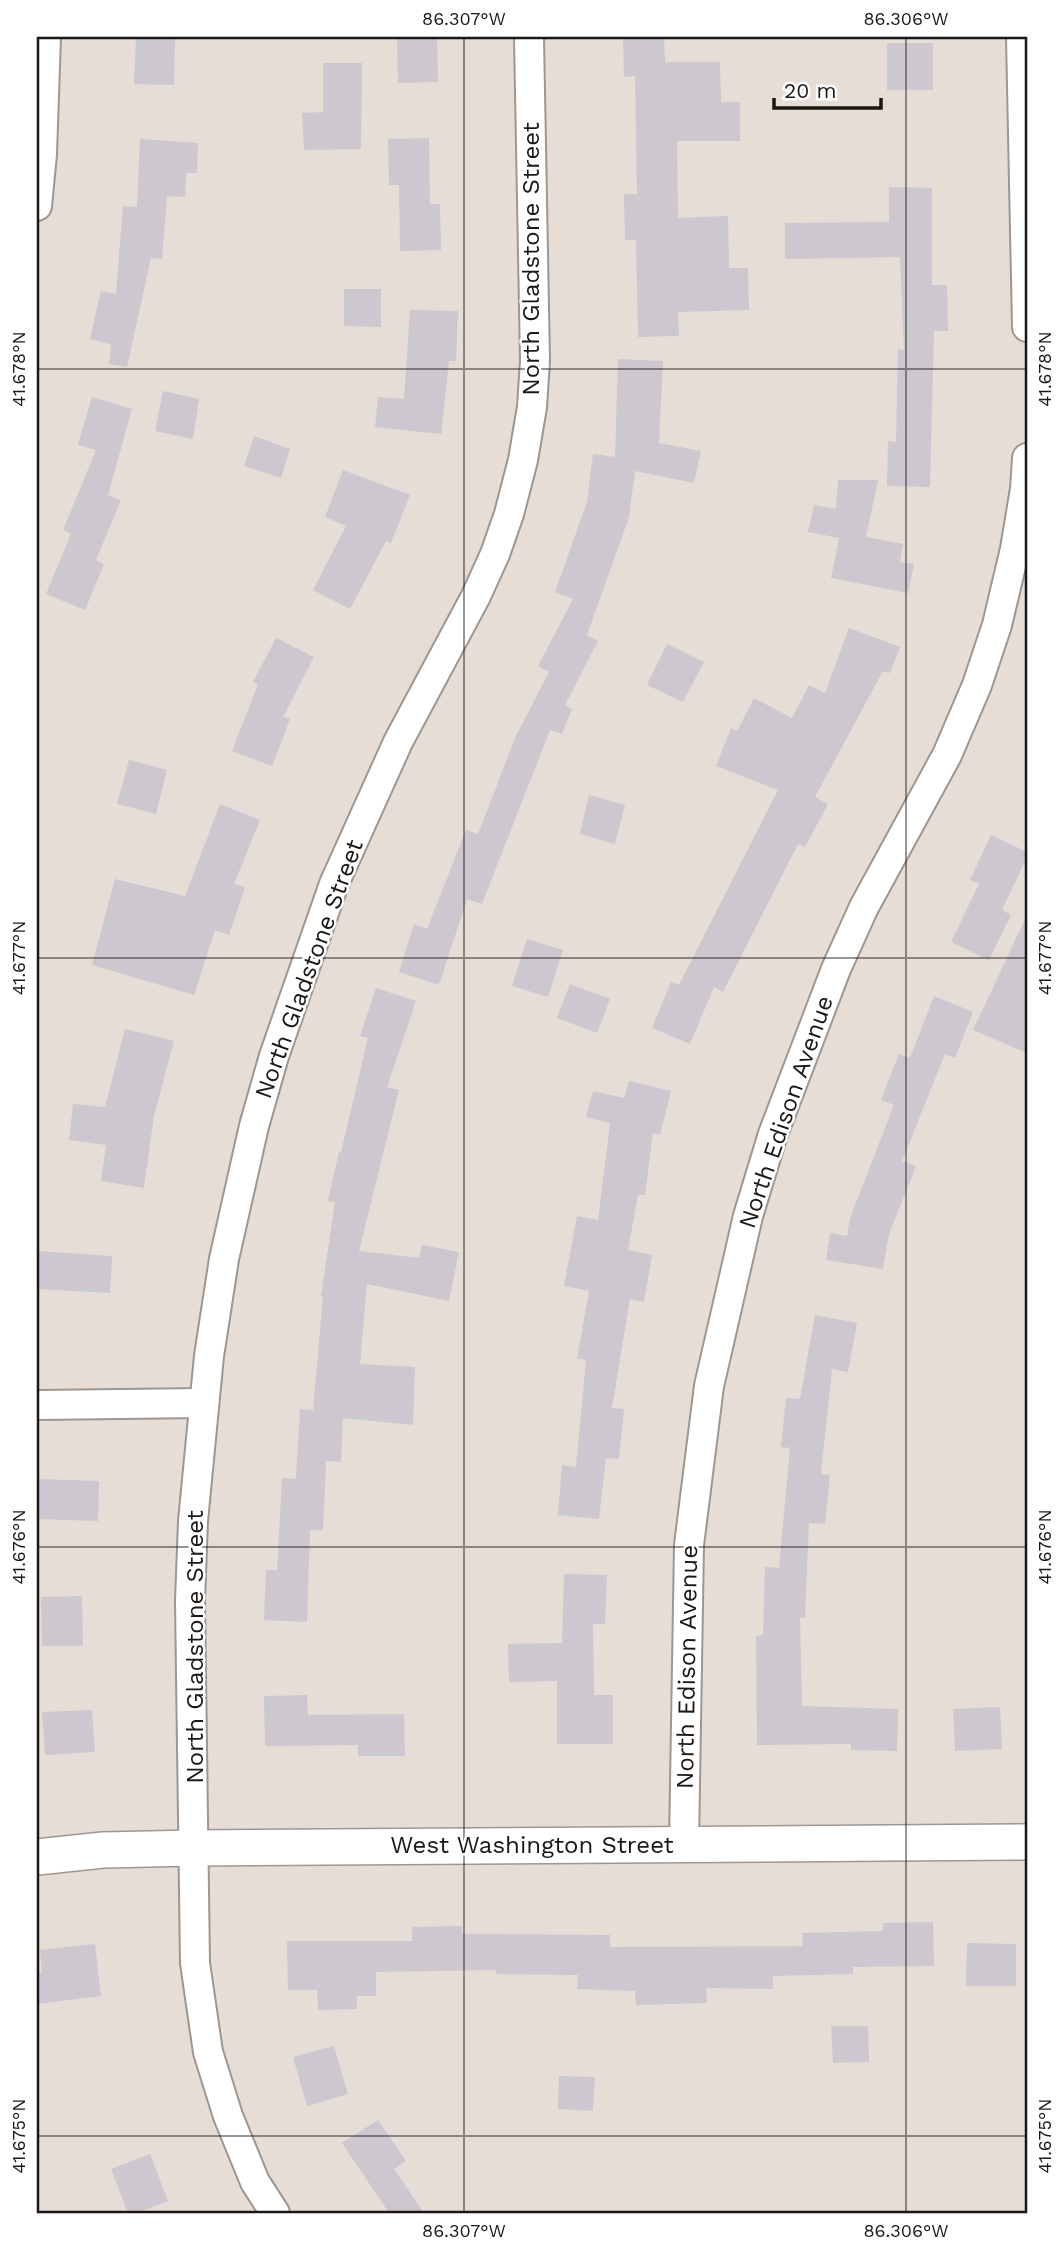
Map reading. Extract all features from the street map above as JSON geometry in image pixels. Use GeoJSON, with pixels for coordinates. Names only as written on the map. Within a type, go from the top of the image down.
{"type":"FeatureCollection","features":[{"type":"Feature","properties":{"kind":"street"},"geometry":{"type":"LineString","coordinates":[[37,206],[42,155],[46,37]]}},
{"type":"Feature","properties":{"kind":"street","name":"North Gladstone Street"},"geometry":{"type":"LineString","coordinates":[[275,2213],[255,2182],[228,2116],[208,2052],[195,1963],[190,1601],[193,1521],[209,1356],[224,1259],[254,1126],[274,1056],[334,884],[398,742],[476,596],[495,554],[523,460],[532,407],[534,361],[529,37]]}},
{"type":"Feature","properties":{"kind":"street"},"geometry":{"type":"LineString","coordinates":[[1021,37],[1027,327]]}},
{"type":"Feature","properties":{"kind":"street","name":"North Edison Avenue"},"geometry":{"type":"LineString","coordinates":[[684,1844],[689,1545],[709,1386],[748,1216],[774,1134],[836,969],[864,907],[947,755],[977,685],[997,625],[1015,549],[1027,458]]}},
{"type":"Feature","properties":{"kind":"street"},"geometry":{"type":"LineString","coordinates":[[37,1405],[204,1404]]}},
{"type":"Feature","properties":{"kind":"street","name":"West Washington Street"},"geometry":{"type":"LineString","coordinates":[[37,1857],[103,1850],[195,1848],[1027,1842]]}},
{"type":"Feature","properties":{"kind":"building"},"geometry":{"type":"Polygon","coordinates":[[[136,37],[175,37],[174,85],[134,84],[136,37]]]}},
{"type":"Feature","properties":{"kind":"building"},"geometry":{"type":"Polygon","coordinates":[[[397,37],[437,37],[438,82],[398,83],[397,37]]]}},
{"type":"Feature","properties":{"kind":"building"},"geometry":{"type":"Polygon","coordinates":[[[623,37],[664,37],[665,62],[720,62],[721,102],[740,102],[740,141],[677,141],[678,218],[728,216],[729,268],[748,268],[749,310],[678,312],[679,336],[638,337],[636,240],[625,240],[624,194],[637,194],[635,76],[624,77],[623,37]]]}},
{"type":"Feature","properties":{"kind":"building"},"geometry":{"type":"Polygon","coordinates":[[[887,43],[933,43],[933,90],[887,90],[887,43]]]}},
{"type":"Feature","properties":{"kind":"building"},"geometry":{"type":"Polygon","coordinates":[[[323,63],[362,63],[361,149],[304,150],[302,113],[323,112],[323,63]]]}},
{"type":"Feature","properties":{"kind":"building"},"geometry":{"type":"Polygon","coordinates":[[[429,138],[430,204],[440,204],[441,250],[400,251],[399,185],[389,185],[388,139],[429,138]]]}},
{"type":"Feature","properties":{"kind":"building"},"geometry":{"type":"Polygon","coordinates":[[[140,139],[198,143],[197,173],[186,173],[185,197],[167,196],[162,259],[151,258],[127,367],[109,364],[111,344],[90,339],[101,291],[116,294],[123,206],[137,207],[140,139]]]}},
{"type":"Feature","properties":{"kind":"building"},"geometry":{"type":"Polygon","coordinates":[[[889,187],[932,188],[932,285],[947,285],[948,331],[934,331],[930,487],[887,486],[888,441],[896,442],[898,349],[904,350],[900,257],[785,259],[785,223],[889,222],[889,187]]]}},
{"type":"Feature","properties":{"kind":"building"},"geometry":{"type":"Polygon","coordinates":[[[344,289],[381,289],[381,327],[344,326],[344,289]]]}},
{"type":"Feature","properties":{"kind":"building"},"geometry":{"type":"Polygon","coordinates":[[[410,310],[458,311],[456,361],[449,361],[441,434],[375,427],[378,397],[404,399],[410,310]]]}},
{"type":"Feature","properties":{"kind":"building"},"geometry":{"type":"Polygon","coordinates":[[[618,359],[663,361],[659,443],[701,451],[694,483],[635,471],[629,517],[587,635],[598,641],[565,705],[572,709],[562,734],[550,730],[482,904],[467,899],[439,985],[399,972],[414,924],[427,929],[466,830],[478,834],[516,736],[549,672],[538,666],[573,599],[555,592],[587,502],[593,454],[615,457],[618,359]]]}},
{"type":"Feature","properties":{"kind":"building"},"geometry":{"type":"Polygon","coordinates":[[[163,391],[199,399],[193,439],[155,431],[163,391]]]}},
{"type":"Feature","properties":{"kind":"building"},"geometry":{"type":"Polygon","coordinates":[[[92,397],[132,409],[108,495],[121,500],[96,560],[104,564],[85,610],[46,594],[71,534],[63,530],[96,450],[78,445],[92,397]]]}},
{"type":"Feature","properties":{"kind":"building"},"geometry":{"type":"Polygon","coordinates":[[[254,436],[290,449],[281,478],[244,466],[254,436]]]}},
{"type":"Feature","properties":{"kind":"building"},"geometry":{"type":"Polygon","coordinates":[[[343,470],[410,495],[391,543],[386,541],[350,609],[313,590],[346,526],[325,517],[343,470]]]}},
{"type":"Feature","properties":{"kind":"building"},"geometry":{"type":"Polygon","coordinates":[[[838,480],[878,480],[866,537],[903,544],[900,562],[914,564],[908,593],[831,578],[839,538],[808,532],[814,505],[836,509],[838,480]]]}},
{"type":"Feature","properties":{"kind":"building"},"geometry":{"type":"Polygon","coordinates":[[[849,628],[900,647],[890,673],[883,671],[815,797],[828,804],[805,847],[798,844],[723,992],[714,987],[690,1044],[652,1028],[671,982],[679,985],[778,790],[716,766],[731,728],[737,731],[754,698],[792,718],[809,685],[825,693],[849,628]]]}},
{"type":"Feature","properties":{"kind":"building"},"geometry":{"type":"Polygon","coordinates":[[[276,638],[314,657],[283,717],[290,719],[272,766],[232,751],[258,684],[253,682],[276,638]]]}},
{"type":"Feature","properties":{"kind":"building"},"geometry":{"type":"Polygon","coordinates":[[[667,644],[704,662],[683,702],[647,685],[667,644]]]}},
{"type":"Feature","properties":{"kind":"building"},"geometry":{"type":"Polygon","coordinates":[[[129,760],[167,770],[156,814],[117,804],[129,760]]]}},
{"type":"Feature","properties":{"kind":"building"},"geometry":{"type":"Polygon","coordinates":[[[589,795],[625,805],[615,844],[580,834],[589,795]]]}},
{"type":"Feature","properties":{"kind":"building"},"geometry":{"type":"Polygon","coordinates":[[[220,804],[260,820],[234,884],[245,887],[229,935],[215,930],[194,995],[92,965],[115,879],[185,896],[220,804]]]}},
{"type":"Feature","properties":{"kind":"building"},"geometry":{"type":"Polygon","coordinates":[[[991,835],[1027,852],[1027,857],[1002,910],[1011,915],[989,960],[951,942],[979,884],[970,880],[991,835]]]}},
{"type":"Feature","properties":{"kind":"building"},"geometry":{"type":"Polygon","coordinates":[[[1027,915],[1027,1053],[973,1030],[1027,915]]]}},
{"type":"Feature","properties":{"kind":"building"},"geometry":{"type":"Polygon","coordinates":[[[527,939],[563,950],[548,997],[512,986],[527,939]]]}},
{"type":"Feature","properties":{"kind":"building"},"geometry":{"type":"Polygon","coordinates":[[[570,984],[610,999],[597,1033],[557,1018],[570,984]]]}},
{"type":"Feature","properties":{"kind":"building"},"geometry":{"type":"Polygon","coordinates":[[[376,988],[416,1001],[387,1087],[399,1090],[359,1251],[419,1258],[422,1245],[459,1252],[449,1301],[367,1284],[360,1364],[415,1367],[413,1425],[343,1418],[341,1462],[326,1461],[323,1530],[310,1530],[307,1622],[264,1620],[266,1570],[277,1570],[282,1478],[296,1479],[300,1409],[313,1410],[321,1296],[335,1202],[328,1201],[368,1038],[360,1036],[376,988]]]}},
{"type":"Feature","properties":{"kind":"building"},"geometry":{"type":"Polygon","coordinates":[[[934,996],[973,1012],[955,1058],[945,1054],[902,1161],[916,1166],[889,1234],[883,1269],[826,1260],[830,1233],[847,1236],[850,1218],[894,1105],[881,1100],[899,1054],[910,1058],[934,996]]]}},
{"type":"Feature","properties":{"kind":"building"},"geometry":{"type":"Polygon","coordinates":[[[125,1029],[174,1041],[154,1116],[144,1188],[101,1181],[106,1145],[69,1140],[73,1104],[105,1107],[125,1029]]]}},
{"type":"Feature","properties":{"kind":"building"},"geometry":{"type":"Polygon","coordinates":[[[629,1081],[671,1091],[660,1135],[653,1133],[645,1195],[638,1195],[628,1250],[652,1255],[644,1302],[630,1299],[612,1408],[624,1409],[619,1459],[606,1458],[599,1519],[558,1515],[562,1465],[576,1467],[586,1360],[577,1359],[589,1291],[564,1286],[577,1216],[598,1220],[610,1123],[586,1117],[593,1091],[624,1098],[629,1081]]]}},
{"type":"Feature","properties":{"kind":"building"},"geometry":{"type":"Polygon","coordinates":[[[37,1251],[112,1256],[110,1293],[37,1289],[37,1251]]]}},
{"type":"Feature","properties":{"kind":"building"},"geometry":{"type":"Polygon","coordinates":[[[815,1315],[857,1323],[848,1372],[832,1369],[821,1474],[830,1475],[825,1524],[809,1523],[805,1618],[800,1618],[802,1706],[898,1709],[897,1751],[851,1750],[851,1744],[757,1745],[756,1636],[763,1635],[765,1567],[779,1568],[790,1448],[781,1447],[786,1398],[800,1399],[815,1315]]]}},
{"type":"Feature","properties":{"kind":"building"},"geometry":{"type":"Polygon","coordinates":[[[37,1479],[99,1481],[98,1521],[37,1519],[37,1479]]]}},
{"type":"Feature","properties":{"kind":"building"},"geometry":{"type":"Polygon","coordinates":[[[564,1574],[607,1575],[605,1624],[593,1624],[594,1695],[613,1695],[613,1744],[557,1744],[557,1681],[509,1682],[508,1644],[562,1643],[564,1574]]]}},
{"type":"Feature","properties":{"kind":"building"},"geometry":{"type":"Polygon","coordinates":[[[82,1596],[83,1646],[42,1646],[41,1597],[82,1596]]]}},
{"type":"Feature","properties":{"kind":"building"},"geometry":{"type":"Polygon","coordinates":[[[307,1695],[308,1715],[404,1714],[405,1756],[358,1756],[358,1745],[265,1746],[264,1696],[307,1695]]]}},
{"type":"Feature","properties":{"kind":"building"},"geometry":{"type":"Polygon","coordinates":[[[1000,1707],[1002,1749],[955,1751],[953,1709],[1000,1707]]]}},
{"type":"Feature","properties":{"kind":"building"},"geometry":{"type":"Polygon","coordinates":[[[92,1710],[95,1752],[45,1755],[42,1712],[92,1710]]]}},
{"type":"Feature","properties":{"kind":"building"},"geometry":{"type":"Polygon","coordinates":[[[933,1922],[934,1966],[853,1967],[853,1974],[773,1976],[773,1989],[706,1988],[707,2003],[636,2005],[635,1991],[577,1989],[578,1975],[496,1974],[496,1970],[376,1972],[376,1996],[357,1996],[357,2009],[318,2010],[317,1990],[288,1990],[287,1941],[412,1941],[412,1927],[462,1926],[462,1934],[610,1935],[610,1947],[803,1946],[802,1933],[883,1931],[883,1923],[933,1922]]]}},
{"type":"Feature","properties":{"kind":"building"},"geometry":{"type":"Polygon","coordinates":[[[967,1943],[1016,1944],[1016,1986],[966,1986],[967,1943]]]}},
{"type":"Feature","properties":{"kind":"building"},"geometry":{"type":"Polygon","coordinates":[[[95,1944],[101,1996],[37,2004],[37,1973],[42,1973],[40,1950],[95,1944]]]}},
{"type":"Feature","properties":{"kind":"building"},"geometry":{"type":"Polygon","coordinates":[[[831,2026],[868,2026],[869,2062],[833,2063],[831,2026]]]}},
{"type":"Feature","properties":{"kind":"building"},"geometry":{"type":"Polygon","coordinates":[[[334,2046],[348,2094],[307,2106],[293,2057],[334,2046]]]}},
{"type":"Feature","properties":{"kind":"building"},"geometry":{"type":"Polygon","coordinates":[[[559,2076],[595,2077],[593,2111],[558,2109],[559,2076]]]}},
{"type":"Feature","properties":{"kind":"building"},"geometry":{"type":"Polygon","coordinates":[[[378,2120],[406,2161],[394,2169],[424,2213],[389,2213],[342,2143],[378,2120]]]}},
{"type":"Feature","properties":{"kind":"building"},"geometry":{"type":"Polygon","coordinates":[[[150,2154],[168,2201],[137,2213],[128,2213],[111,2169],[150,2154]]]}}]}
